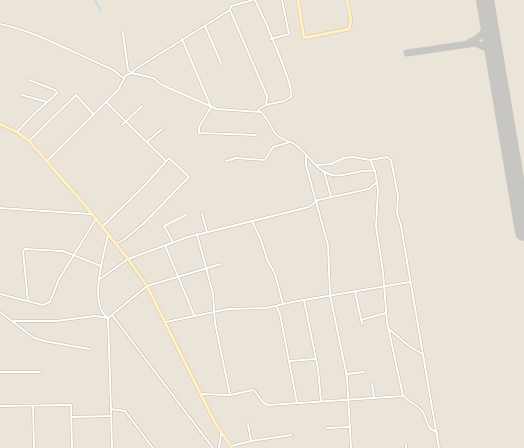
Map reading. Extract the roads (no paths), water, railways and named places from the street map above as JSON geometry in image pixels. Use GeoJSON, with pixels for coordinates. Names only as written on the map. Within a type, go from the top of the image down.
{"type":"FeatureCollection","features":[{"type":"Feature","properties":{"kind":"main road"},"geometry":{"type":"LineString","coordinates":[[298,0],[304,38],[349,29],[351,21],[347,0]]}},
{"type":"Feature","properties":{"kind":"main road"},"geometry":{"type":"LineString","coordinates":[[0,124],[17,132],[29,141],[128,259],[147,286],[221,434],[232,447]]}},
{"type":"Feature","properties":{"kind":"street"},"geometry":{"type":"LineString","coordinates":[[47,161],[118,90],[124,78],[134,70],[230,10],[231,6],[254,0],[286,74],[292,96],[284,101],[259,108],[258,112]]}},
{"type":"Feature","properties":{"kind":"street"},"geometry":{"type":"LineString","coordinates":[[271,39],[289,34],[282,0]]}},
{"type":"Feature","properties":{"kind":"street"},"geometry":{"type":"LineString","coordinates":[[230,10],[267,96],[266,105]]}},
{"type":"Feature","properties":{"kind":"street"},"geometry":{"type":"LineString","coordinates":[[0,24],[64,47],[110,68],[124,78]]}},
{"type":"Feature","properties":{"kind":"street"},"geometry":{"type":"LineString","coordinates":[[205,26],[221,63]]}},
{"type":"Feature","properties":{"kind":"street"},"geometry":{"type":"LineString","coordinates":[[123,33],[128,70],[132,73],[153,78],[162,85],[178,90],[211,107],[224,110],[263,113],[276,134],[291,142],[324,171],[334,175],[364,169],[375,171]]}},
{"type":"Feature","properties":{"kind":"street"},"geometry":{"type":"LineString","coordinates":[[182,39],[211,107]]}},
{"type":"Feature","properties":{"kind":"street"},"geometry":{"type":"LineString","coordinates":[[17,132],[57,91],[28,80]]}},
{"type":"Feature","properties":{"kind":"street"},"geometry":{"type":"LineString","coordinates":[[22,94],[47,102]]}},
{"type":"Feature","properties":{"kind":"street"},"geometry":{"type":"LineString","coordinates":[[29,141],[76,95],[94,115]]}},
{"type":"Feature","properties":{"kind":"street"},"geometry":{"type":"LineString","coordinates":[[106,102],[166,161]]}},
{"type":"Feature","properties":{"kind":"street"},"geometry":{"type":"LineString","coordinates":[[122,125],[142,106]]}},
{"type":"Feature","properties":{"kind":"street"},"geometry":{"type":"LineString","coordinates":[[211,107],[199,127],[199,133],[256,135]]}},
{"type":"Feature","properties":{"kind":"street"},"geometry":{"type":"LineString","coordinates":[[147,142],[162,129]]}},
{"type":"Feature","properties":{"kind":"street"},"geometry":{"type":"LineString","coordinates":[[226,161],[236,158],[265,160],[273,147],[291,142]]}},
{"type":"Feature","properties":{"kind":"street"},"geometry":{"type":"LineString","coordinates":[[306,155],[306,165],[328,245],[330,295],[346,374],[351,448]]}},
{"type":"Feature","properties":{"kind":"street"},"geometry":{"type":"LineString","coordinates":[[317,165],[331,164],[344,158],[353,157],[370,160],[387,158],[390,160],[398,196],[397,214],[401,226],[421,353],[439,448]]}},
{"type":"Feature","properties":{"kind":"street"},"geometry":{"type":"LineString","coordinates":[[102,227],[147,183],[166,161],[170,159],[189,177],[134,232],[116,244]]}},
{"type":"Feature","properties":{"kind":"street"},"geometry":{"type":"LineString","coordinates":[[370,160],[375,171],[379,199],[376,226],[388,328],[402,394],[420,409],[423,413],[427,426],[432,431],[437,432]]}},
{"type":"Feature","properties":{"kind":"street"},"geometry":{"type":"LineString","coordinates":[[324,171],[331,197]]}},
{"type":"Feature","properties":{"kind":"street"},"geometry":{"type":"LineString","coordinates":[[100,279],[128,259],[165,244],[197,234],[309,207],[316,202],[331,197],[369,190],[377,182]]}},
{"type":"Feature","properties":{"kind":"street"},"geometry":{"type":"LineString","coordinates":[[0,208],[91,214]]}},
{"type":"Feature","properties":{"kind":"street"},"geometry":{"type":"LineString","coordinates":[[202,214],[207,232]]}},
{"type":"Feature","properties":{"kind":"street"},"geometry":{"type":"LineString","coordinates":[[173,242],[164,226],[186,215]]}},
{"type":"Feature","properties":{"kind":"street"},"geometry":{"type":"LineString","coordinates":[[0,294],[42,305],[50,302],[59,279],[96,220]]}},
{"type":"Feature","properties":{"kind":"street"},"geometry":{"type":"LineString","coordinates":[[252,221],[261,240],[267,260],[277,279],[283,304]]}},
{"type":"Feature","properties":{"kind":"street"},"geometry":{"type":"LineString","coordinates":[[108,234],[101,266],[98,292],[99,308],[108,318],[112,448]]}},
{"type":"Feature","properties":{"kind":"street"},"geometry":{"type":"LineString","coordinates":[[197,234],[212,294],[213,312],[230,395]]}},
{"type":"Feature","properties":{"kind":"street"},"geometry":{"type":"LineString","coordinates":[[165,244],[194,315]]}},
{"type":"Feature","properties":{"kind":"street"},"geometry":{"type":"LineString","coordinates":[[29,302],[26,295],[23,251],[25,249],[63,251],[101,266]]}},
{"type":"Feature","properties":{"kind":"street"},"geometry":{"type":"LineString","coordinates":[[14,321],[56,321],[95,316],[108,318],[147,286],[221,264]]}},
{"type":"Feature","properties":{"kind":"street"},"geometry":{"type":"LineString","coordinates":[[166,322],[194,315],[245,307],[260,309],[355,290],[410,282]]}},
{"type":"Feature","properties":{"kind":"street"},"geometry":{"type":"LineString","coordinates":[[355,290],[362,324]]}},
{"type":"Feature","properties":{"kind":"street"},"geometry":{"type":"LineString","coordinates":[[304,300],[316,359],[322,401]]}},
{"type":"Feature","properties":{"kind":"street"},"geometry":{"type":"LineString","coordinates":[[276,306],[280,314],[297,403]]}},
{"type":"Feature","properties":{"kind":"street"},"geometry":{"type":"LineString","coordinates":[[0,312],[14,321],[34,338],[89,349]]}},
{"type":"Feature","properties":{"kind":"street"},"geometry":{"type":"LineString","coordinates":[[361,320],[386,313]]}},
{"type":"Feature","properties":{"kind":"street"},"geometry":{"type":"LineString","coordinates":[[112,315],[213,448]]}},
{"type":"Feature","properties":{"kind":"street"},"geometry":{"type":"LineString","coordinates":[[388,328],[408,346],[421,353]]}},
{"type":"Feature","properties":{"kind":"street"},"geometry":{"type":"LineString","coordinates":[[289,361],[316,359]]}},
{"type":"Feature","properties":{"kind":"street"},"geometry":{"type":"LineString","coordinates":[[0,372],[40,372]]}},
{"type":"Feature","properties":{"kind":"street"},"geometry":{"type":"LineString","coordinates":[[346,374],[364,372]]}},
{"type":"Feature","properties":{"kind":"street"},"geometry":{"type":"LineString","coordinates":[[372,384],[374,397]]}},
{"type":"Feature","properties":{"kind":"street"},"geometry":{"type":"LineString","coordinates":[[200,394],[230,395],[253,390],[265,404],[276,405],[403,396],[402,394]]}},
{"type":"Feature","properties":{"kind":"street"},"geometry":{"type":"LineString","coordinates":[[0,406],[71,405],[72,448]]}},
{"type":"Feature","properties":{"kind":"street"},"geometry":{"type":"LineString","coordinates":[[33,406],[34,448]]}},
{"type":"Feature","properties":{"kind":"street"},"geometry":{"type":"LineString","coordinates":[[111,409],[125,411],[153,448]]}},
{"type":"Feature","properties":{"kind":"street"},"geometry":{"type":"LineString","coordinates":[[72,416],[111,416]]}},
{"type":"Feature","properties":{"kind":"street"},"geometry":{"type":"LineString","coordinates":[[248,424],[251,441]]}},
{"type":"Feature","properties":{"kind":"street"},"geometry":{"type":"LineString","coordinates":[[327,428],[349,427]]}},
{"type":"Feature","properties":{"kind":"street"},"geometry":{"type":"LineString","coordinates":[[219,448],[221,434]]}},
{"type":"Feature","properties":{"kind":"street"},"geometry":{"type":"LineString","coordinates":[[232,447],[251,441],[292,434]]}},
{"type":"Feature","properties":{"kind":"waterway"},"geometry":{"type":"LineString","coordinates":[[95,0],[101,12]]}}]}
